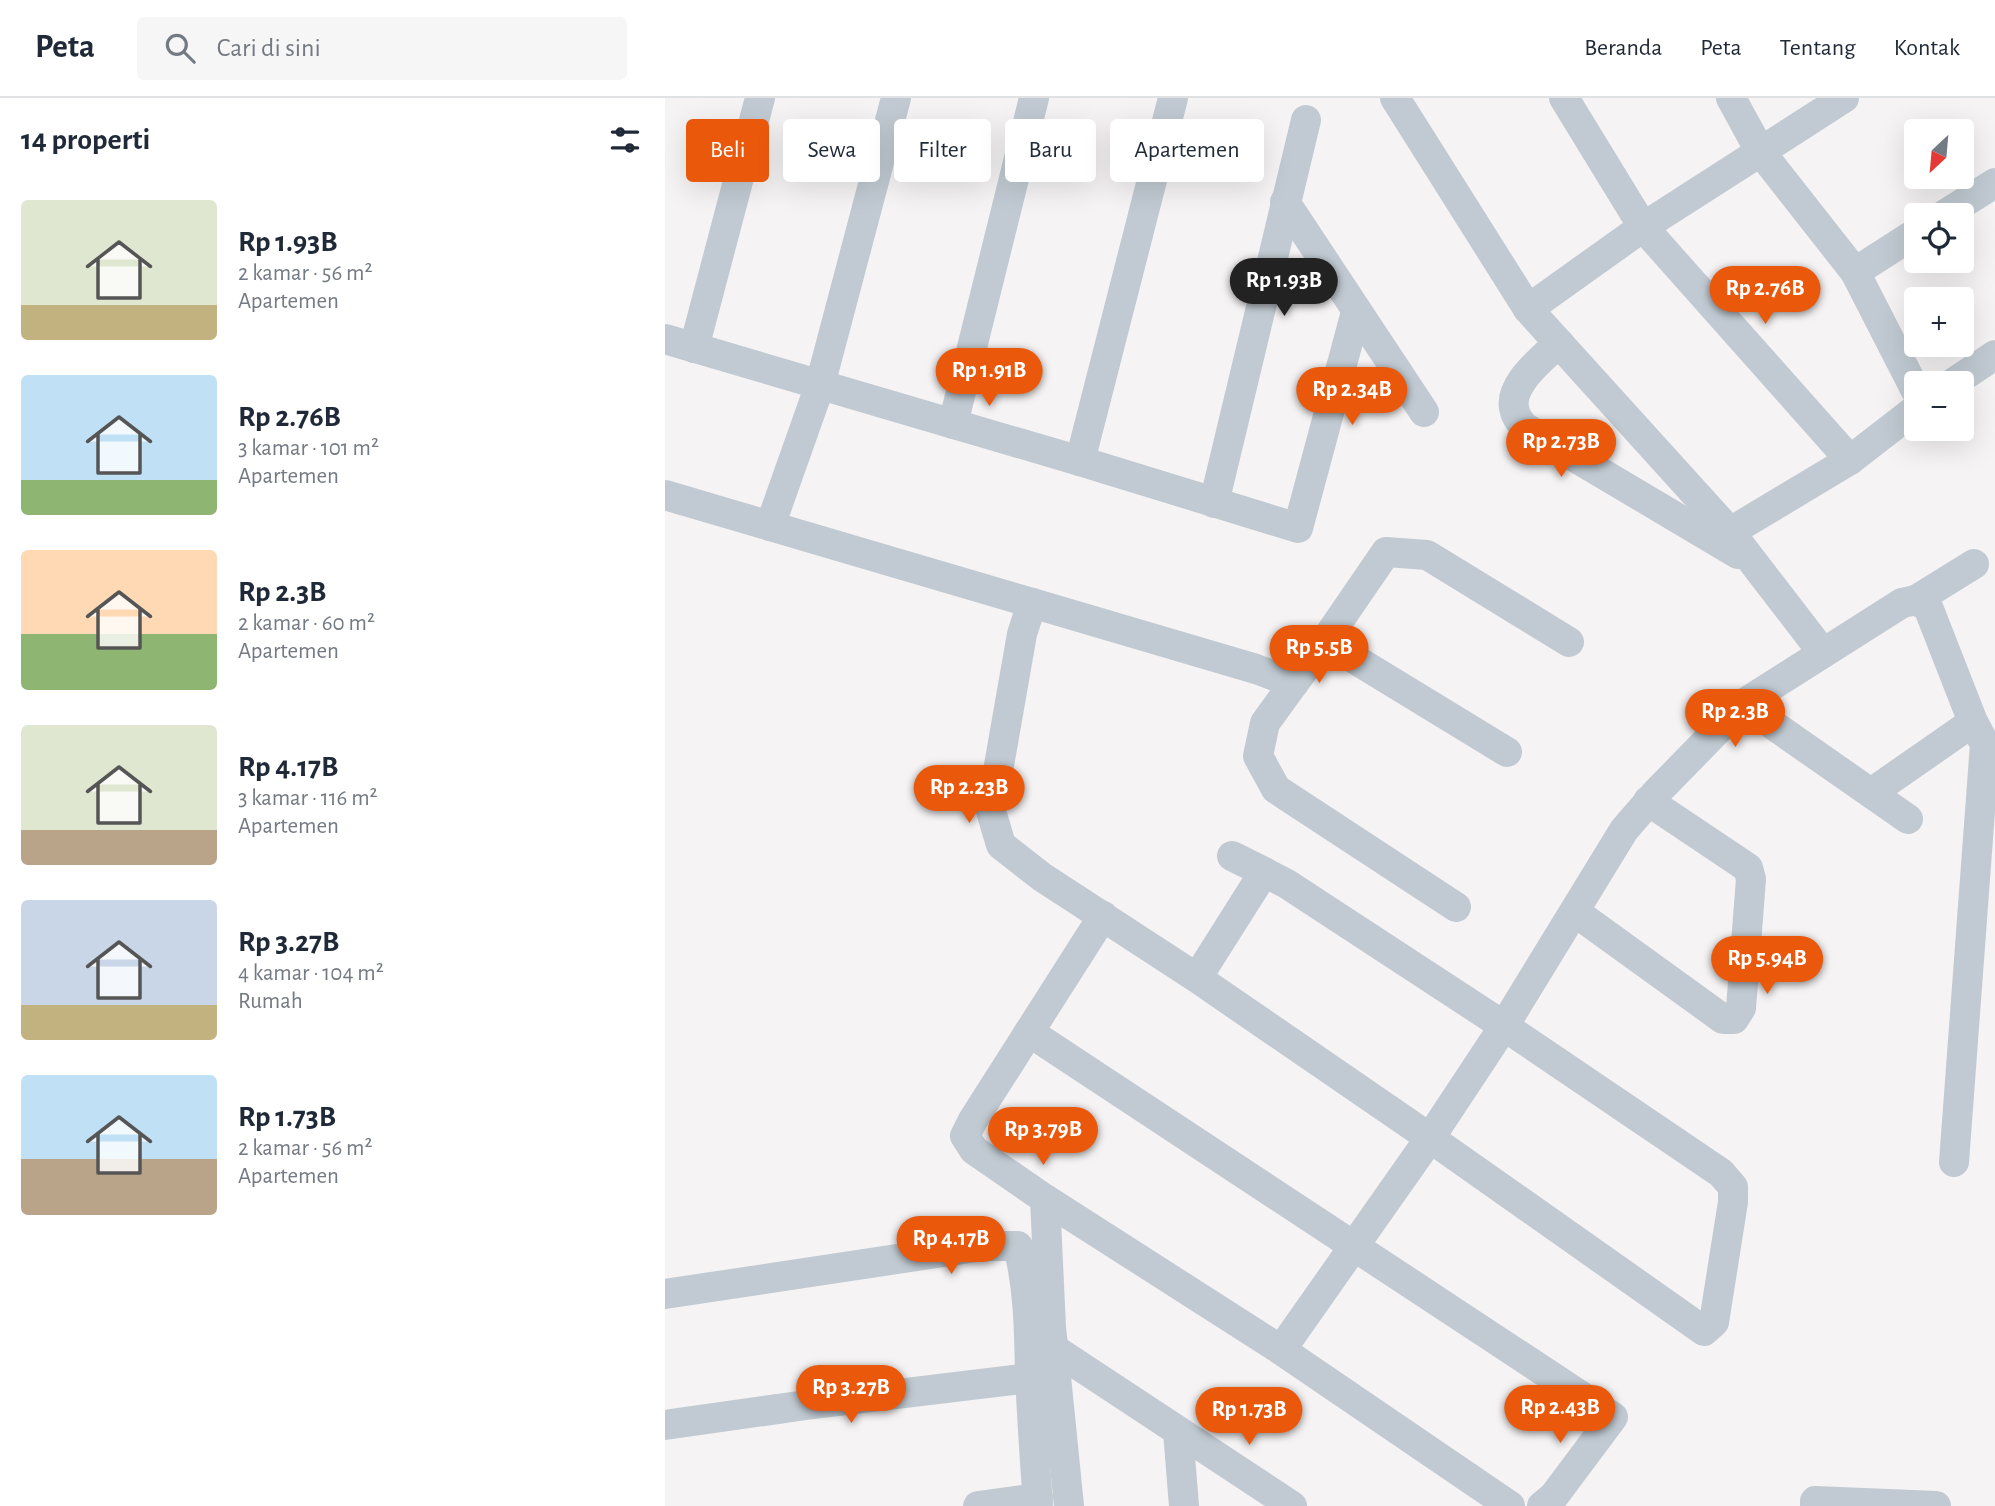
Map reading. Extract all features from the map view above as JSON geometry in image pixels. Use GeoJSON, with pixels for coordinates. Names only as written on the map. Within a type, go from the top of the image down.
{"type":"FeatureCollection","features":[{"type":"Feature","properties":{"kind":"street"},"geometry":{"type":"LineString","coordinates":[[694,348],[760,98]]}},
{"type":"Feature","properties":{"kind":"street"},"geometry":{"type":"LineString","coordinates":[[770,526],[820,385],[896,98]]}},
{"type":"Feature","properties":{"kind":"street"},"geometry":{"type":"LineString","coordinates":[[953,424],[1034,98]]}},
{"type":"Feature","properties":{"kind":"street"},"geometry":{"type":"LineString","coordinates":[[1080,461],[1173,98]]}},
{"type":"Feature","properties":{"kind":"street"},"geometry":{"type":"LineString","coordinates":[[1395,98],[1528,309],[1730,533],[1823,653]]}},
{"type":"Feature","properties":{"kind":"street"},"geometry":{"type":"LineString","coordinates":[[1564,98],[1643,227],[1850,460]]}},
{"type":"Feature","properties":{"kind":"street"},"geometry":{"type":"LineString","coordinates":[[1731,98],[1761,151],[1855,272],[1906,371]]}},
{"type":"Feature","properties":{"kind":"street"},"geometry":{"type":"LineString","coordinates":[[1528,309],[1643,227],[1844,98]]}},
{"type":"Feature","properties":{"kind":"street"},"geometry":{"type":"LineString","coordinates":[[1214,503],[1306,120]]}},
{"type":"Feature","properties":{"kind":"street"},"geometry":{"type":"LineString","coordinates":[[1963,203],[1995,183]]}},
{"type":"Feature","properties":{"kind":"street"},"geometry":{"type":"LineString","coordinates":[[1286,202],[1424,412]]}},
{"type":"Feature","properties":{"kind":"street"},"geometry":{"type":"LineString","coordinates":[[1855,272],[1904,241]]}},
{"type":"Feature","properties":{"kind":"street"},"geometry":{"type":"LineString","coordinates":[[665,339],[1298,528],[1356,312]]}},
{"type":"Feature","properties":{"kind":"street"},"geometry":{"type":"LineString","coordinates":[[1559,343],[1524,375],[1515,396],[1514,411],[1524,427],[1754,564]]}},
{"type":"Feature","properties":{"kind":"street"},"geometry":{"type":"LineString","coordinates":[[1972,371],[1995,355]]}},
{"type":"Feature","properties":{"kind":"street"},"geometry":{"type":"LineString","coordinates":[[1730,533],[1850,460],[1904,418]]}},
{"type":"Feature","properties":{"kind":"street"},"geometry":{"type":"LineString","coordinates":[[665,495],[1255,669],[1294,683]]}},
{"type":"Feature","properties":{"kind":"street"},"geometry":{"type":"LineString","coordinates":[[1457,907],[1276,789],[1258,756],[1265,723],[1386,552],[1427,555],[1569,642]]}},
{"type":"Feature","properties":{"kind":"street"},"geometry":{"type":"LineString","coordinates":[[1281,1350],[1430,1138],[1504,1026],[1624,830],[1648,801],[1742,704],[1902,603],[1916,600],[1974,564]]}},
{"type":"Feature","properties":{"kind":"street"},"geometry":{"type":"LineString","coordinates":[[1916,600],[1928,607],[1973,722],[1985,744],[1954,1162]]}},
{"type":"Feature","properties":{"kind":"street"},"geometry":{"type":"LineString","coordinates":[[1032,603],[1022,634],[991,811],[1001,845],[1042,877],[1197,978],[1704,1331],[1714,1322],[1733,1202],[1733,1187],[1721,1173],[1287,884],[1232,856]]}},
{"type":"Feature","properties":{"kind":"street"},"geometry":{"type":"LineString","coordinates":[[1325,640],[1507,752]]}},
{"type":"Feature","properties":{"kind":"street"},"geometry":{"type":"LineString","coordinates":[[1742,704],[1908,819]]}},
{"type":"Feature","properties":{"kind":"street"},"geometry":{"type":"LineString","coordinates":[[1871,793],[1973,722]]}},
{"type":"Feature","properties":{"kind":"street"},"geometry":{"type":"LineString","coordinates":[[1575,912],[1723,1019],[1734,1019],[1741,1008],[1751,879],[1748,868],[1648,801]]}},
{"type":"Feature","properties":{"kind":"street"},"geometry":{"type":"LineString","coordinates":[[1197,978],[1264,872]]}},
{"type":"Feature","properties":{"kind":"street"},"geometry":{"type":"LineString","coordinates":[[1103,916],[973,1120],[965,1136],[974,1150],[1045,1199],[1281,1350],[1495,1502]]}},
{"type":"Feature","properties":{"kind":"street"},"geometry":{"type":"LineString","coordinates":[[1029,1032],[1613,1417],[1554,1496],[1542,1506]]}},
{"type":"Feature","properties":{"kind":"street"},"geometry":{"type":"LineString","coordinates":[[1045,1199],[1053,1349],[1069,1506]]}},
{"type":"Feature","properties":{"kind":"street"},"geometry":{"type":"LineString","coordinates":[[665,1294],[983,1246],[1018,1245],[1029,1304],[1030,1378],[1038,1502],[978,1506]]}},
{"type":"Feature","properties":{"kind":"street"},"geometry":{"type":"LineString","coordinates":[[1053,1349],[1292,1506]]}},
{"type":"Feature","properties":{"kind":"street"},"geometry":{"type":"LineString","coordinates":[[665,1425],[1030,1378]]}},
{"type":"Feature","properties":{"kind":"street"},"geometry":{"type":"LineString","coordinates":[[1178,1431],[1184,1506]]}},
{"type":"Feature","properties":{"kind":"street"},"geometry":{"type":"LineString","coordinates":[[1815,1506],[1815,1501],[1936,1506]]}}]}
